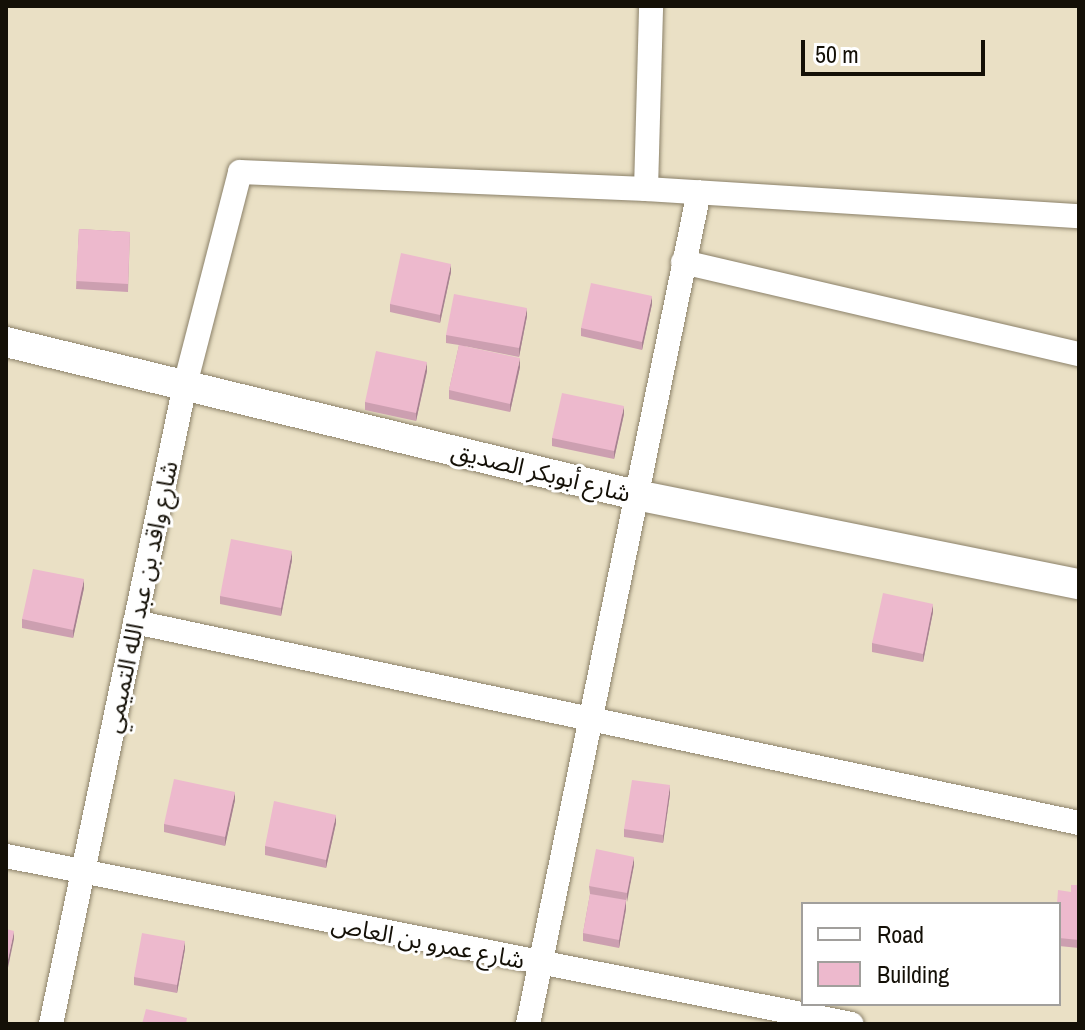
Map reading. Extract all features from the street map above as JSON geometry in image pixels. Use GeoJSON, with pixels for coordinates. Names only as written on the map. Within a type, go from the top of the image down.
{"type":"FeatureCollection","features":[{"type":"Feature","properties":{"kind":"street"},"geometry":{"type":"LineString","coordinates":[[651,6],[646,189],[1079,216]]}},
{"type":"Feature","properties":{"kind":"street","name":"شارع واقد بن عبد الله التميمي"},"geometry":{"type":"LineString","coordinates":[[51,1024],[185,385],[240,172],[646,189]]}},
{"type":"Feature","properties":{"kind":"street"},"geometry":{"type":"LineString","coordinates":[[528,1024],[699,192]]}},
{"type":"Feature","properties":{"kind":"street"},"geometry":{"type":"LineString","coordinates":[[683,262],[1079,354]]}},
{"type":"Feature","properties":{"kind":"street","name":"شارع أبوبكر الصديق"},"geometry":{"type":"LineString","coordinates":[[6,342],[636,495],[1079,584]]}},
{"type":"Feature","properties":{"kind":"street"},"geometry":{"type":"LineString","coordinates":[[135,622],[1079,823]]}},
{"type":"Feature","properties":{"kind":"street","name":"شارع عمرو بن العاص"},"geometry":{"type":"LineString","coordinates":[[6,856],[848,1024]]}},
{"type":"Feature","properties":{"kind":"building"},"geometry":{"type":"Polygon","coordinates":[[[79,229],[130,232],[128,284],[76,281],[79,229]]]}},
{"type":"Feature","properties":{"kind":"building"},"geometry":{"type":"Polygon","coordinates":[[[401,253],[451,264],[440,315],[390,304],[401,253]]]}},
{"type":"Feature","properties":{"kind":"building"},"geometry":{"type":"Polygon","coordinates":[[[591,283],[652,296],[642,342],[581,328],[591,283]]]}},
{"type":"Feature","properties":{"kind":"building"},"geometry":{"type":"Polygon","coordinates":[[[454,294],[527,308],[519,348],[446,335],[454,294]]]}},
{"type":"Feature","properties":{"kind":"building"},"geometry":{"type":"Polygon","coordinates":[[[459,345],[520,358],[510,404],[449,390],[459,345]]]}},
{"type":"Feature","properties":{"kind":"building"},"geometry":{"type":"Polygon","coordinates":[[[376,351],[427,362],[416,413],[365,402],[376,351]]]}},
{"type":"Feature","properties":{"kind":"building"},"geometry":{"type":"Polygon","coordinates":[[[562,393],[624,406],[614,451],[552,438],[562,393]]]}},
{"type":"Feature","properties":{"kind":"building"},"geometry":{"type":"Polygon","coordinates":[[[231,539],[292,551],[281,608],[220,596],[231,539]]]}},
{"type":"Feature","properties":{"kind":"building"},"geometry":{"type":"Polygon","coordinates":[[[33,569],[84,579],[73,630],[22,619],[33,569]]]}},
{"type":"Feature","properties":{"kind":"building"},"geometry":{"type":"Polygon","coordinates":[[[883,593],[933,604],[923,654],[872,643],[883,593]]]}},
{"type":"Feature","properties":{"kind":"building"},"geometry":{"type":"Polygon","coordinates":[[[174,779],[235,792],[225,837],[164,824],[174,779]]]}},
{"type":"Feature","properties":{"kind":"building"},"geometry":{"type":"Polygon","coordinates":[[[632,780],[670,785],[663,835],[624,829],[632,780]]]}},
{"type":"Feature","properties":{"kind":"building"},"geometry":{"type":"Polygon","coordinates":[[[274,801],[336,815],[326,860],[265,846],[274,801]]]}},
{"type":"Feature","properties":{"kind":"building"},"geometry":{"type":"Polygon","coordinates":[[[596,849],[634,857],[627,893],[589,886],[596,849]]]}},
{"type":"Feature","properties":{"kind":"building"},"geometry":{"type":"Polygon","coordinates":[[[1071,885],[1079,885],[1079,940],[1061,938],[1058,890],[1071,892],[1071,885]]]}},
{"type":"Feature","properties":{"kind":"building"},"geometry":{"type":"Polygon","coordinates":[[[590,894],[626,900],[619,940],[583,933],[590,894]]]}},
{"type":"Feature","properties":{"kind":"building"},"geometry":{"type":"Polygon","coordinates":[[[6,929],[14,931],[6,969],[6,929]]]}},
{"type":"Feature","properties":{"kind":"building"},"geometry":{"type":"Polygon","coordinates":[[[142,933],[185,941],[177,985],[134,977],[142,933]]]}},
{"type":"Feature","properties":{"kind":"building"},"geometry":{"type":"Polygon","coordinates":[[[146,1009],[187,1018],[186,1024],[142,1024],[146,1009]]]}}]}
